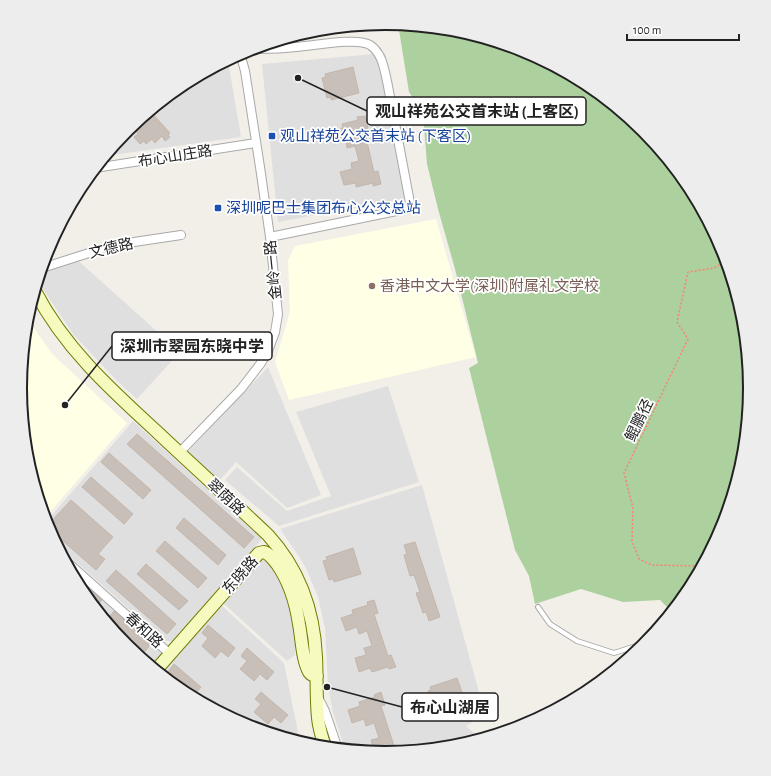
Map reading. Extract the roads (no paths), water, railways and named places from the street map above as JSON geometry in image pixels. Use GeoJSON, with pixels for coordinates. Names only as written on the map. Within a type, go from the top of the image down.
{"type":"FeatureCollection","features":[{"type":"Feature","properties":{"kind":"street"},"geometry":{"type":"LineString","coordinates":[[267,50],[356,42],[369,45],[377,52],[387,81],[411,208],[270,237]]}},
{"type":"Feature","properties":{"kind":"street","name":"金岭一路"},"geometry":{"type":"LineString","coordinates":[[179,453],[241,389],[268,351],[275,332],[278,314],[270,237],[244,59]]}},
{"type":"Feature","properties":{"kind":"street","name":"布心山庄路"},"geometry":{"type":"LineString","coordinates":[[104,167],[256,143]]}},
{"type":"Feature","properties":{"kind":"street","name":"文德路"},"geometry":{"type":"LineString","coordinates":[[49,266],[114,245],[181,235]]}},
{"type":"Feature","properties":{"kind":"street","name":"翠荫路"},"geometry":{"type":"LineString","coordinates":[[38,298],[46,313],[65,339],[109,388],[268,535],[297,574],[312,622],[316,655],[316,695],[318,719],[323,741]]}},
{"type":"Feature","properties":{"kind":"street","name":"东晓路"},"geometry":{"type":"LineString","coordinates":[[159,666],[259,554],[264,552],[270,556],[278,566],[286,581],[297,616],[308,668],[310,674],[317,676]]}},
{"type":"Feature","properties":{"kind":"street","name":"春和路"},"geometry":{"type":"LineString","coordinates":[[77,571],[170,654]]}},
{"type":"Feature","properties":{"kind":"street"},"geometry":{"type":"LineString","coordinates":[[316,695],[325,711],[336,743]]}},
{"type":"Feature","properties":{"kind":"lane"},"geometry":{"type":"LineString","coordinates":[[538,607],[550,624],[577,641],[614,653],[633,647]]}},
{"type":"Feature","properties":{"kind":"place","name":"观山祥苑公交首末站 (上客区)"},"geometry":{"type":"Point","coordinates":[298,78]}},
{"type":"Feature","properties":{"kind":"place","name":"观山祥苑公交首末站 (下客区)"},"geometry":{"type":"Point","coordinates":[272,136]}},
{"type":"Feature","properties":{"kind":"place","name":"深圳呢巴士集团布心公交总站"},"geometry":{"type":"Point","coordinates":[218,208]}},
{"type":"Feature","properties":{"kind":"place","name":"香港中文大学(深圳)附属礼文学校"},"geometry":{"type":"Point","coordinates":[372,286]}},
{"type":"Feature","properties":{"kind":"place","name":"深圳市翠园东晓中学"},"geometry":{"type":"Point","coordinates":[65,405]}},
{"type":"Feature","properties":{"kind":"place","name":"布心山湖居"},"geometry":{"type":"Point","coordinates":[327,687]}}]}
